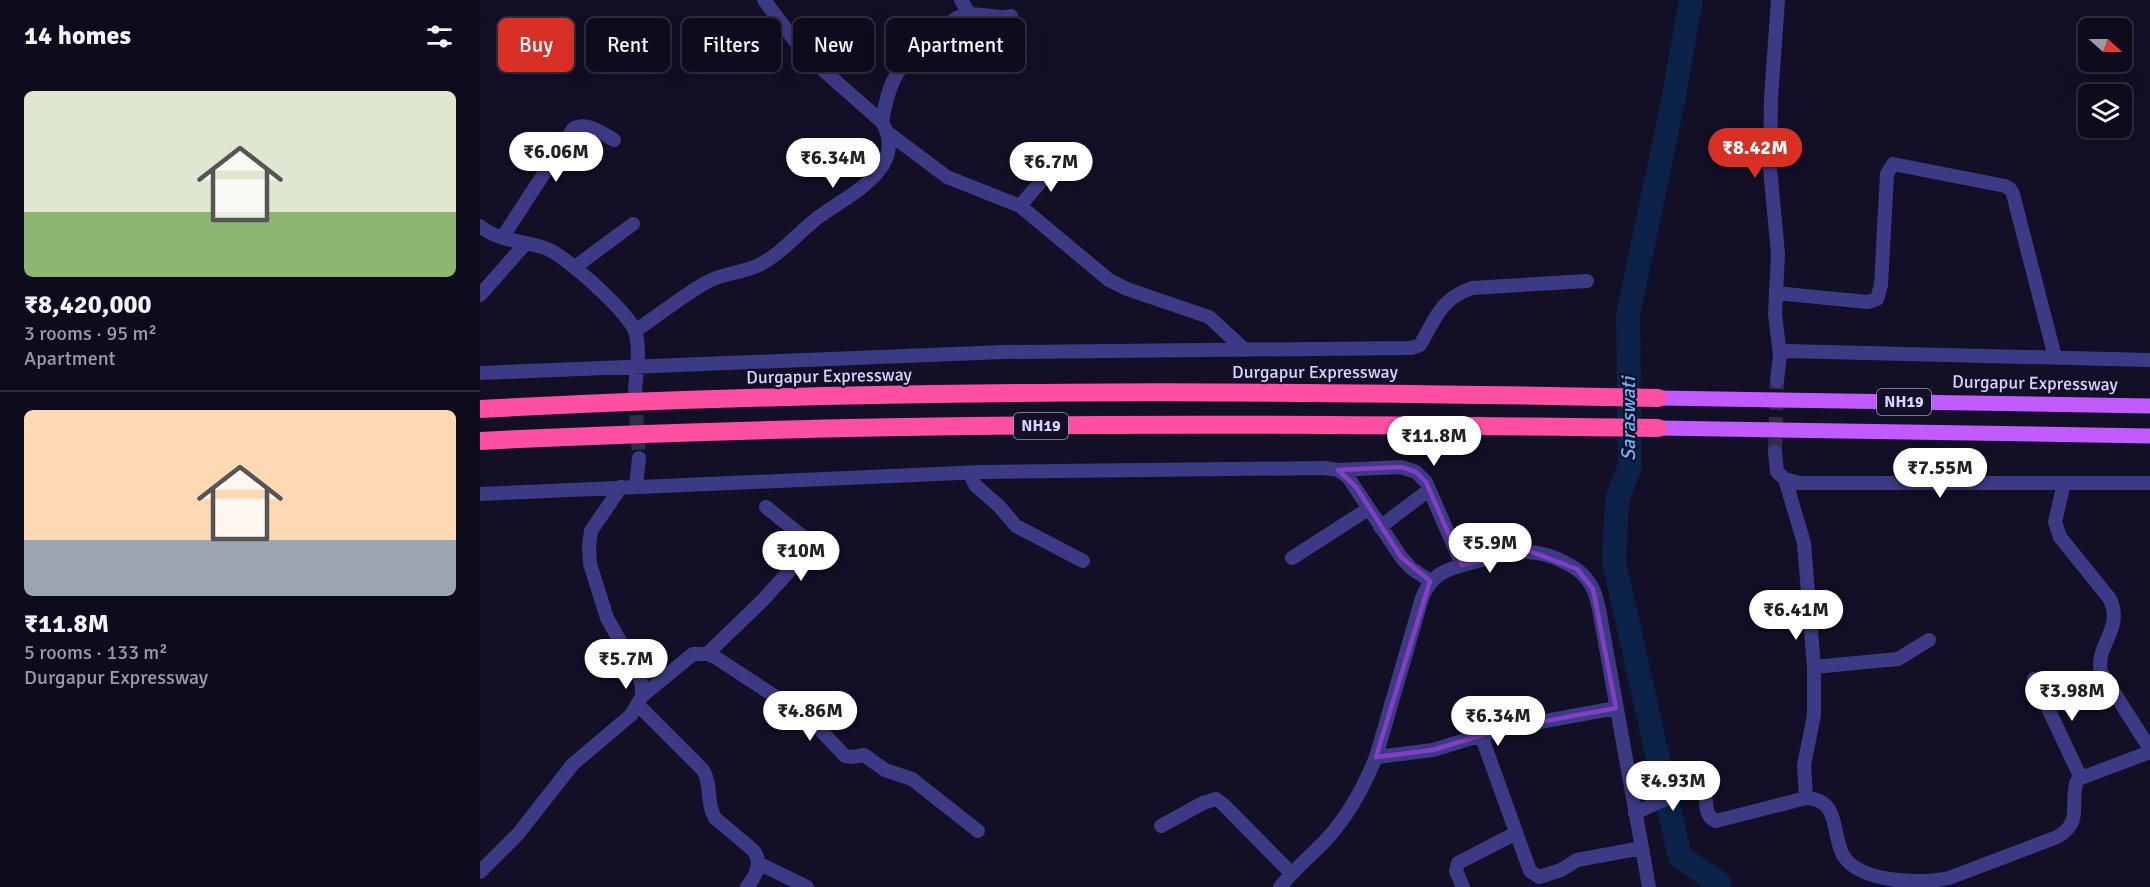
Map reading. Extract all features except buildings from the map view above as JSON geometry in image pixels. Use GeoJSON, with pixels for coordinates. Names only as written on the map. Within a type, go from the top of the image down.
{"type":"FeatureCollection","features":[{"type":"Feature","properties":{"kind":"highway","name":"Durgapur Expressway"},"geometry":{"type":"LineString","coordinates":[[480,409],[803,396],[1369,393],[1658,398]]}},
{"type":"Feature","properties":{"kind":"highway","name":"NH19"},"geometry":{"type":"LineString","coordinates":[[480,441],[785,430],[1055,426],[1393,424],[1658,428]]}},
{"type":"Feature","properties":{"kind":"main road","name":"Durgapur Expressway"},"geometry":{"type":"LineString","coordinates":[[1658,398],[2150,406]]}},
{"type":"Feature","properties":{"kind":"main road","name":"NH19"},"geometry":{"type":"LineString","coordinates":[[1658,428],[2150,436]]}},
{"type":"Feature","properties":{"kind":"street"},"geometry":{"type":"LineString","coordinates":[[1777,381],[1780,355],[1775,314],[1778,254],[1770,168],[1771,98],[1778,0]]}},
{"type":"Feature","properties":{"kind":"street"},"geometry":{"type":"LineString","coordinates":[[767,1],[805,54],[885,127],[947,177],[1020,206],[1109,280],[1127,289],[1209,317],[1245,350]]}},
{"type":"Feature","properties":{"kind":"street"},"geometry":{"type":"LineString","coordinates":[[635,331],[708,281],[748,269],[770,258],[815,220],[863,187],[880,169],[889,153],[890,143],[885,127],[889,90],[901,66],[948,24],[963,16],[967,6],[994,18],[1011,16]]}},
{"type":"Feature","properties":{"kind":"street"},"geometry":{"type":"LineString","coordinates":[[502,238],[573,129],[585,126],[614,140]]}},
{"type":"Feature","properties":{"kind":"street"},"geometry":{"type":"LineString","coordinates":[[1020,206],[1059,160]]}},
{"type":"Feature","properties":{"kind":"street"},"geometry":{"type":"LineString","coordinates":[[1776,293],[1868,302],[1877,299],[1881,285],[1887,174],[1893,165],[2005,186],[2013,194],[2055,357]]}},
{"type":"Feature","properties":{"kind":"street"},"geometry":{"type":"LineString","coordinates":[[575,267],[633,224]]}},
{"type":"Feature","properties":{"kind":"street"},"geometry":{"type":"LineString","coordinates":[[482,231],[555,252],[575,267],[619,310],[635,331],[637,342],[635,391]]}},
{"type":"Feature","properties":{"kind":"street"},"geometry":{"type":"LineString","coordinates":[[480,294],[526,243]]}},
{"type":"Feature","properties":{"kind":"street"},"geometry":{"type":"LineString","coordinates":[[480,373],[1004,352],[1411,348],[1420,345],[1442,306],[1460,292],[1472,288],[1587,281]]}},
{"type":"Feature","properties":{"kind":"street"},"geometry":{"type":"LineString","coordinates":[[1780,355],[1786,351],[2150,360]]}},
{"type":"Feature","properties":{"kind":"street"},"geometry":{"type":"LineString","coordinates":[[1775,452],[1777,472],[1785,479],[1799,483],[2150,483]]}},
{"type":"Feature","properties":{"kind":"street"},"geometry":{"type":"LineString","coordinates":[[636,486],[639,458]]}},
{"type":"Feature","properties":{"kind":"street"},"geometry":{"type":"LineString","coordinates":[[480,505],[485,494],[621,486],[969,473],[1324,468],[1338,470],[1401,467],[1422,476],[1462,565]]}},
{"type":"Feature","properties":{"kind":"street"},"geometry":{"type":"LineString","coordinates":[[1338,470],[1356,487],[1380,527],[1411,568],[1430,581]]}},
{"type":"Feature","properties":{"kind":"street"},"geometry":{"type":"LineString","coordinates":[[969,473],[976,486],[999,506],[1016,526],[1083,561]]}},
{"type":"Feature","properties":{"kind":"street"},"geometry":{"type":"LineString","coordinates":[[1785,479],[1804,543],[1814,667],[1814,715],[1804,765],[1806,798]]}},
{"type":"Feature","properties":{"kind":"street"},"geometry":{"type":"LineString","coordinates":[[1639,812],[1691,786],[1701,785],[1704,789],[1708,814],[1716,821],[1806,798],[1818,800],[1829,809],[1836,825],[1840,848],[1855,868],[1883,877],[1906,881],[1950,882],[2067,832],[2072,826],[2076,785],[2081,778],[2150,751],[2101,672],[2100,658],[2115,618],[2114,608],[2110,599],[2060,537],[2055,522],[2064,483]]}},
{"type":"Feature","properties":{"kind":"street"},"geometry":{"type":"LineString","coordinates":[[621,486],[591,531],[590,564],[607,618],[639,675],[642,687],[640,700]]}},
{"type":"Feature","properties":{"kind":"street"},"geometry":{"type":"LineString","coordinates":[[1380,527],[1429,489]]}},
{"type":"Feature","properties":{"kind":"street"},"geometry":{"type":"LineString","coordinates":[[706,654],[764,599],[810,548],[811,544],[808,541],[766,507]]}},
{"type":"Feature","properties":{"kind":"street"},"geometry":{"type":"LineString","coordinates":[[1292,558],[1368,509]]}},
{"type":"Feature","properties":{"kind":"street"},"geometry":{"type":"LineString","coordinates":[[1280,887],[1291,873],[1323,843],[1347,814],[1367,779],[1376,757],[1422,598],[1430,581],[1446,570],[1462,565],[1511,552],[1528,551],[1551,556],[1577,569],[1586,577],[1593,589],[1599,609],[1616,708],[1639,812],[1649,887]]}},
{"type":"Feature","properties":{"kind":"street"},"geometry":{"type":"LineString","coordinates":[[1814,667],[1898,659],[1929,640]]}},
{"type":"Feature","properties":{"kind":"street"},"geometry":{"type":"LineString","coordinates":[[480,872],[518,834],[573,764],[630,715],[640,700],[693,654],[715,657],[811,720],[845,756],[852,758],[864,755],[885,770],[912,779],[978,831]]}},
{"type":"Feature","properties":{"kind":"street"},"geometry":{"type":"LineString","coordinates":[[2034,679],[2081,778]]}},
{"type":"Feature","properties":{"kind":"street"},"geometry":{"type":"LineString","coordinates":[[640,700],[703,770],[708,782],[711,812],[715,818],[753,849],[758,856],[758,872],[747,887]]}},
{"type":"Feature","properties":{"kind":"street"},"geometry":{"type":"LineString","coordinates":[[1376,757],[1432,750],[1526,724],[1616,708]]}},
{"type":"Feature","properties":{"kind":"street"},"geometry":{"type":"LineString","coordinates":[[1481,735],[1530,871],[1539,877],[1561,870],[1577,860],[1642,848]]}},
{"type":"Feature","properties":{"kind":"street"},"geometry":{"type":"LineString","coordinates":[[1161,826],[1203,803],[1216,800],[1224,805],[1291,873]]}},
{"type":"Feature","properties":{"kind":"street"},"geometry":{"type":"LineString","coordinates":[[1463,887],[1456,871],[1458,863],[1516,833]]}},
{"type":"Feature","properties":{"kind":"street"},"geometry":{"type":"LineString","coordinates":[[758,863],[807,887]]}},
{"type":"Feature","properties":{"kind":"highlighted area"},"geometry":{"type":"Polygon","coordinates":[[[1401,467],[1416,472],[1426,482],[1462,565],[1529,551],[1577,569],[1593,589],[1616,708],[1502,729],[1433,750],[1376,757],[1430,581],[1401,557],[1356,487],[1338,470],[1401,467]]]}},
{"type":"Feature","properties":{"kind":"waterway","name":"Saraswati"},"geometry":{"type":"LineString","coordinates":[[1691,0],[1673,101],[1628,315],[1630,465],[1617,500],[1614,562],[1680,857],[1719,883],[1720,887]]}},
{"type":"Feature","properties":{"kind":"tunnel"},"geometry":{"type":"LineString","coordinates":[[1775,452],[1777,381]]}},
{"type":"Feature","properties":{"kind":"tunnel"},"geometry":{"type":"LineString","coordinates":[[635,394],[639,458]]}}]}
